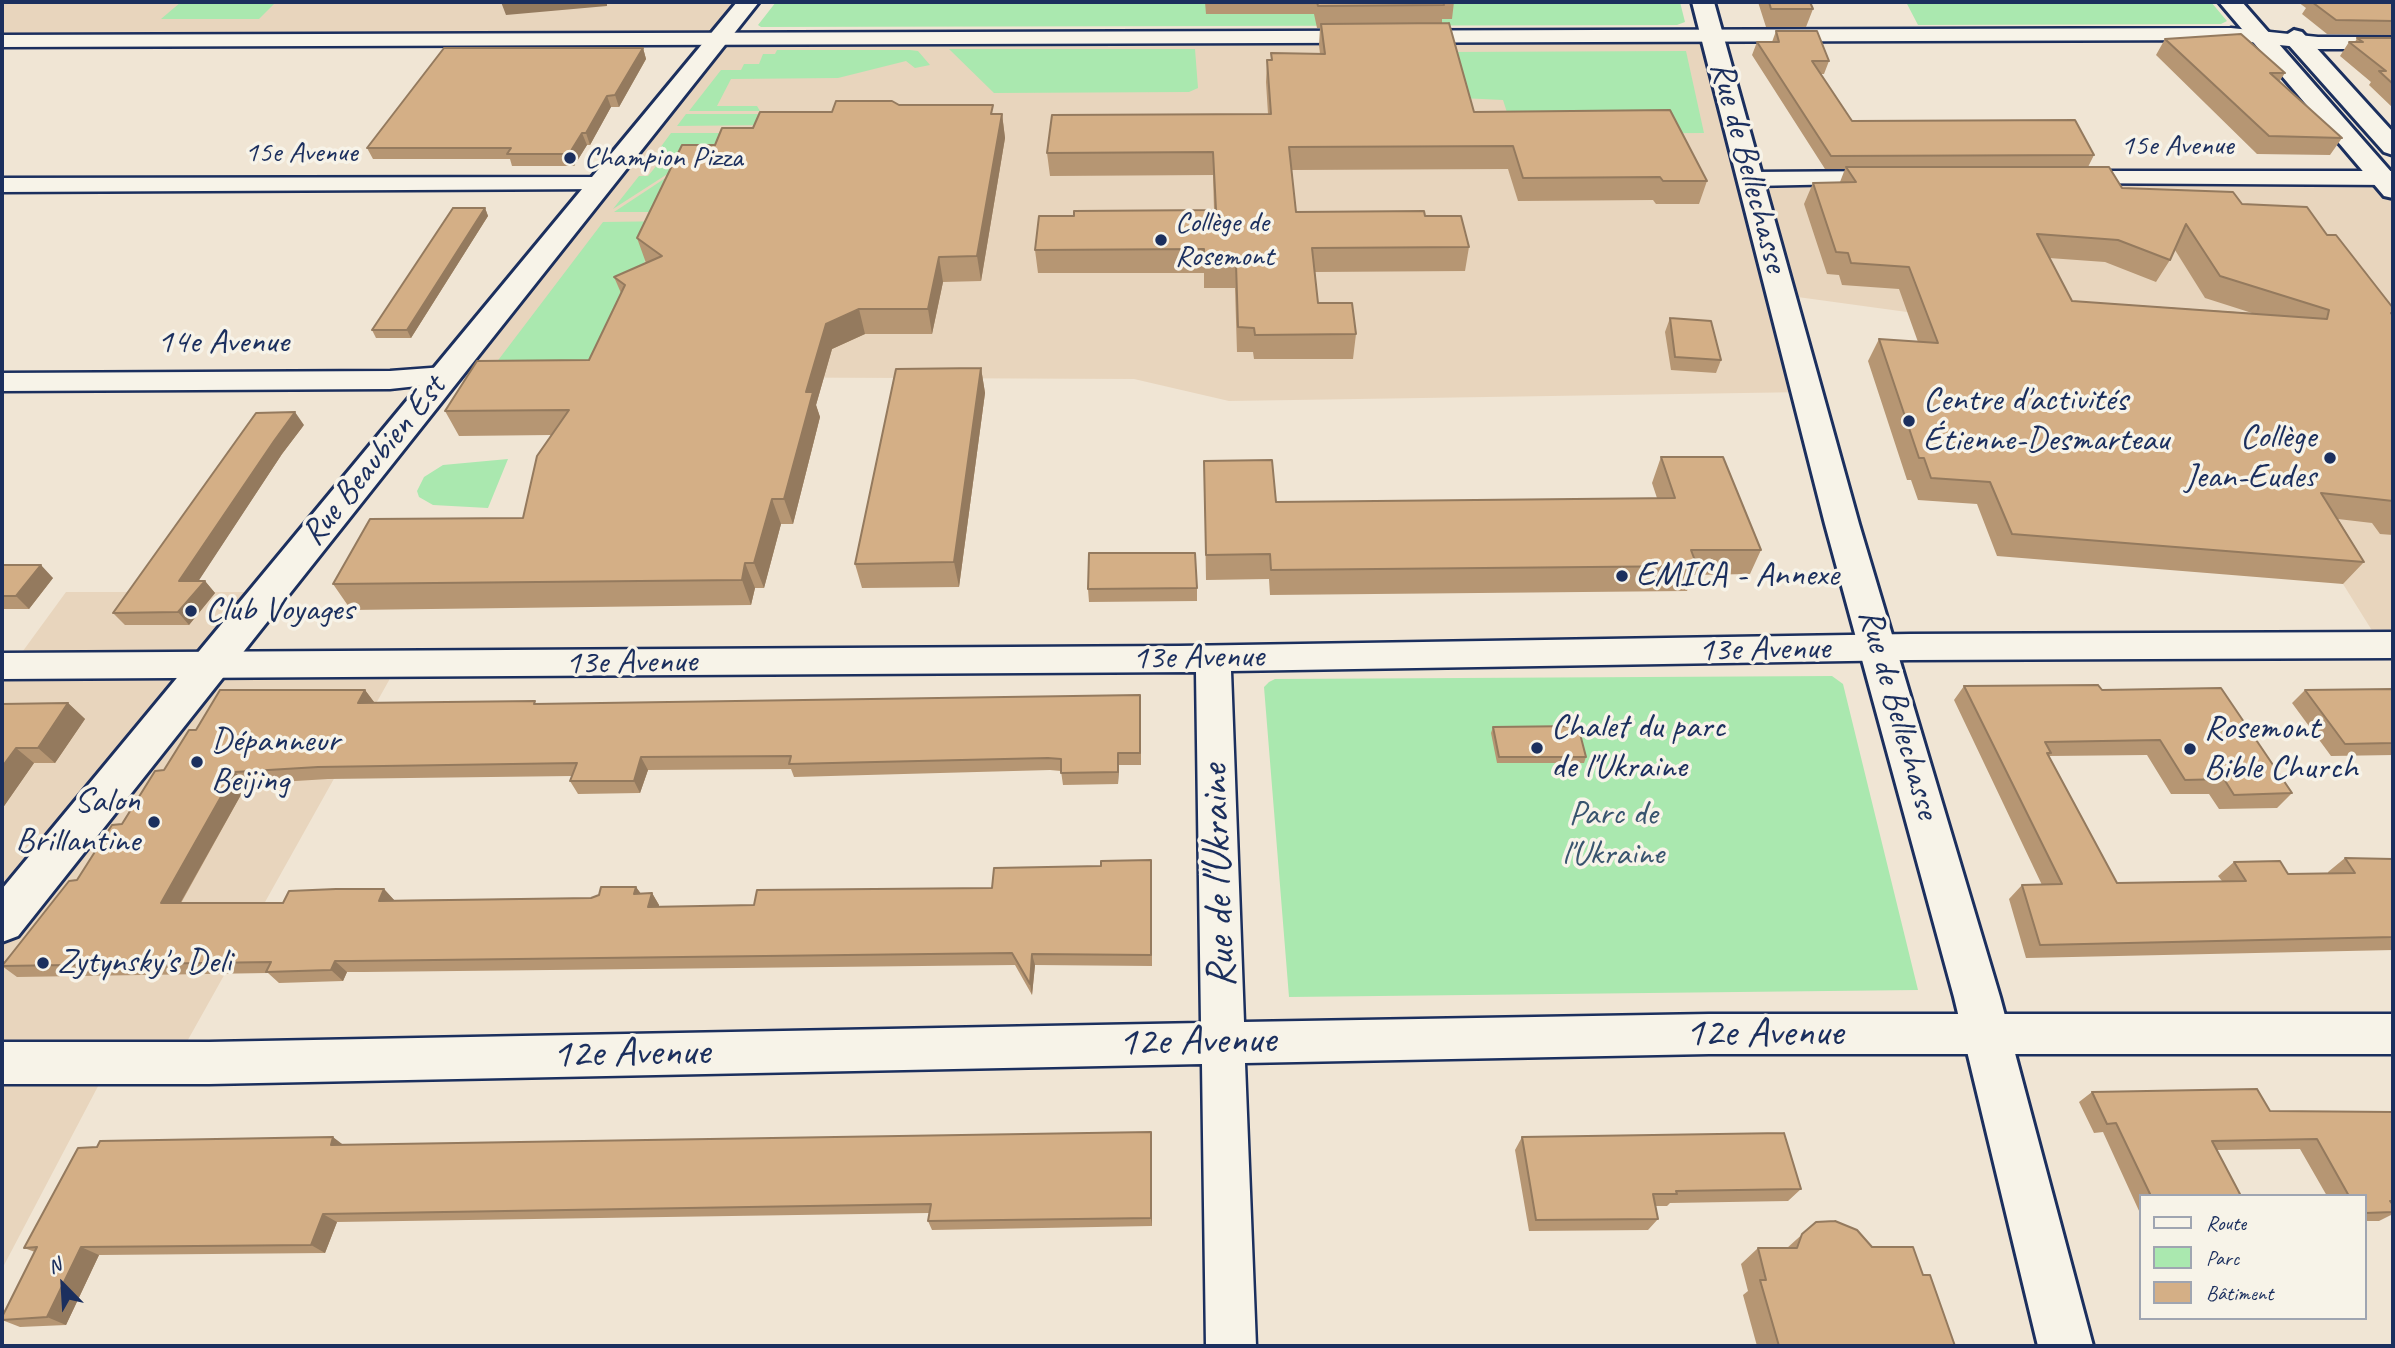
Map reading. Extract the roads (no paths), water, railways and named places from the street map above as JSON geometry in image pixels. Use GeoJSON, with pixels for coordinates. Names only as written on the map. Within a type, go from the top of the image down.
{"type":"FeatureCollection","features":[{"type":"Feature","properties":{"kind":"street","name":"Rue Beaubien Est"},"geometry":{"type":"LineString","coordinates":[[2,922],[208,664],[748,2]]}},
{"type":"Feature","properties":{"kind":"street","name":"Rue de Bellechasse"},"geometry":{"type":"LineString","coordinates":[[1703,2],[1842,524],[1879,647],[1986,1034],[2066,1346]]}},
{"type":"Feature","properties":{"kind":"street"},"geometry":{"type":"LineString","coordinates":[[2230,2],[2269,28],[2298,41],[2393,43]]}},
{"type":"Feature","properties":{"kind":"street"},"geometry":{"type":"LineString","coordinates":[[2,41],[1713,36],[2269,28]]}},
{"type":"Feature","properties":{"kind":"street"},"geometry":{"type":"LineString","coordinates":[[2269,28],[2389,182]]}},
{"type":"Feature","properties":{"kind":"street"},"geometry":{"type":"LineString","coordinates":[[2298,41],[2393,147]]}},
{"type":"Feature","properties":{"kind":"street"},"geometry":{"type":"LineString","coordinates":[[1752,179],[1908,178]]}},
{"type":"Feature","properties":{"kind":"street","name":"15e Avenue"},"geometry":{"type":"LineString","coordinates":[[2046,178],[2389,182]]}},
{"type":"Feature","properties":{"kind":"street","name":"15e Avenue"},"geometry":{"type":"LineString","coordinates":[[2,186],[601,184]]}},
{"type":"Feature","properties":{"kind":"street","name":"14e Avenue"},"geometry":{"type":"LineString","coordinates":[[2,382],[390,380],[444,376]]}},
{"type":"Feature","properties":{"kind":"street","name":"13e Avenue"},"geometry":{"type":"LineString","coordinates":[[2,666],[397,666],[1213,659],[1879,647],[2393,645]]}},
{"type":"Feature","properties":{"kind":"street","name":"Rue de l'Ukraine"},"geometry":{"type":"LineString","coordinates":[[1213,659],[1231,1346]]}},
{"type":"Feature","properties":{"kind":"street","name":"12e Avenue"},"geometry":{"type":"LineString","coordinates":[[2,1063],[209,1063],[1223,1041],[1709,1034],[2393,1034]]}},
{"type":"Feature","properties":{"kind":"place","name":"Champion Pizza"},"geometry":{"type":"Point","coordinates":[570,158]}},
{"type":"Feature","properties":{"kind":"place","name":"Collège de Rosemont"},"geometry":{"type":"Point","coordinates":[1161,240]}},
{"type":"Feature","properties":{"kind":"place","name":"Centre d'activités Étienne-Desmarteau"},"geometry":{"type":"Point","coordinates":[1909,421]}},
{"type":"Feature","properties":{"kind":"place","name":"Collège Jean-Eudes"},"geometry":{"type":"Point","coordinates":[2330,458]}},
{"type":"Feature","properties":{"kind":"place","name":"EMICA - Annexe"},"geometry":{"type":"Point","coordinates":[1622,576]}},
{"type":"Feature","properties":{"kind":"place","name":"Club Voyages"},"geometry":{"type":"Point","coordinates":[191,611]}},
{"type":"Feature","properties":{"kind":"place","name":"Chalet du parc de l'Ukraine"},"geometry":{"type":"Point","coordinates":[1537,748]}},
{"type":"Feature","properties":{"kind":"place","name":"Rosemont Bible Church"},"geometry":{"type":"Point","coordinates":[2190,749]}},
{"type":"Feature","properties":{"kind":"place","name":"Dépanneur Beijing"},"geometry":{"type":"Point","coordinates":[197,762]}},
{"type":"Feature","properties":{"kind":"place","name":"Salon Brillantine"},"geometry":{"type":"Point","coordinates":[154,822]}},
{"type":"Feature","properties":{"kind":"place","name":"Zytynsky's Deli"},"geometry":{"type":"Point","coordinates":[43,963]}},
{"type":"Feature","properties":{"kind":"park label","name":"Parc de l'Ukraine"},"geometry":{"type":"Point","coordinates":[1613,835]}}]}
